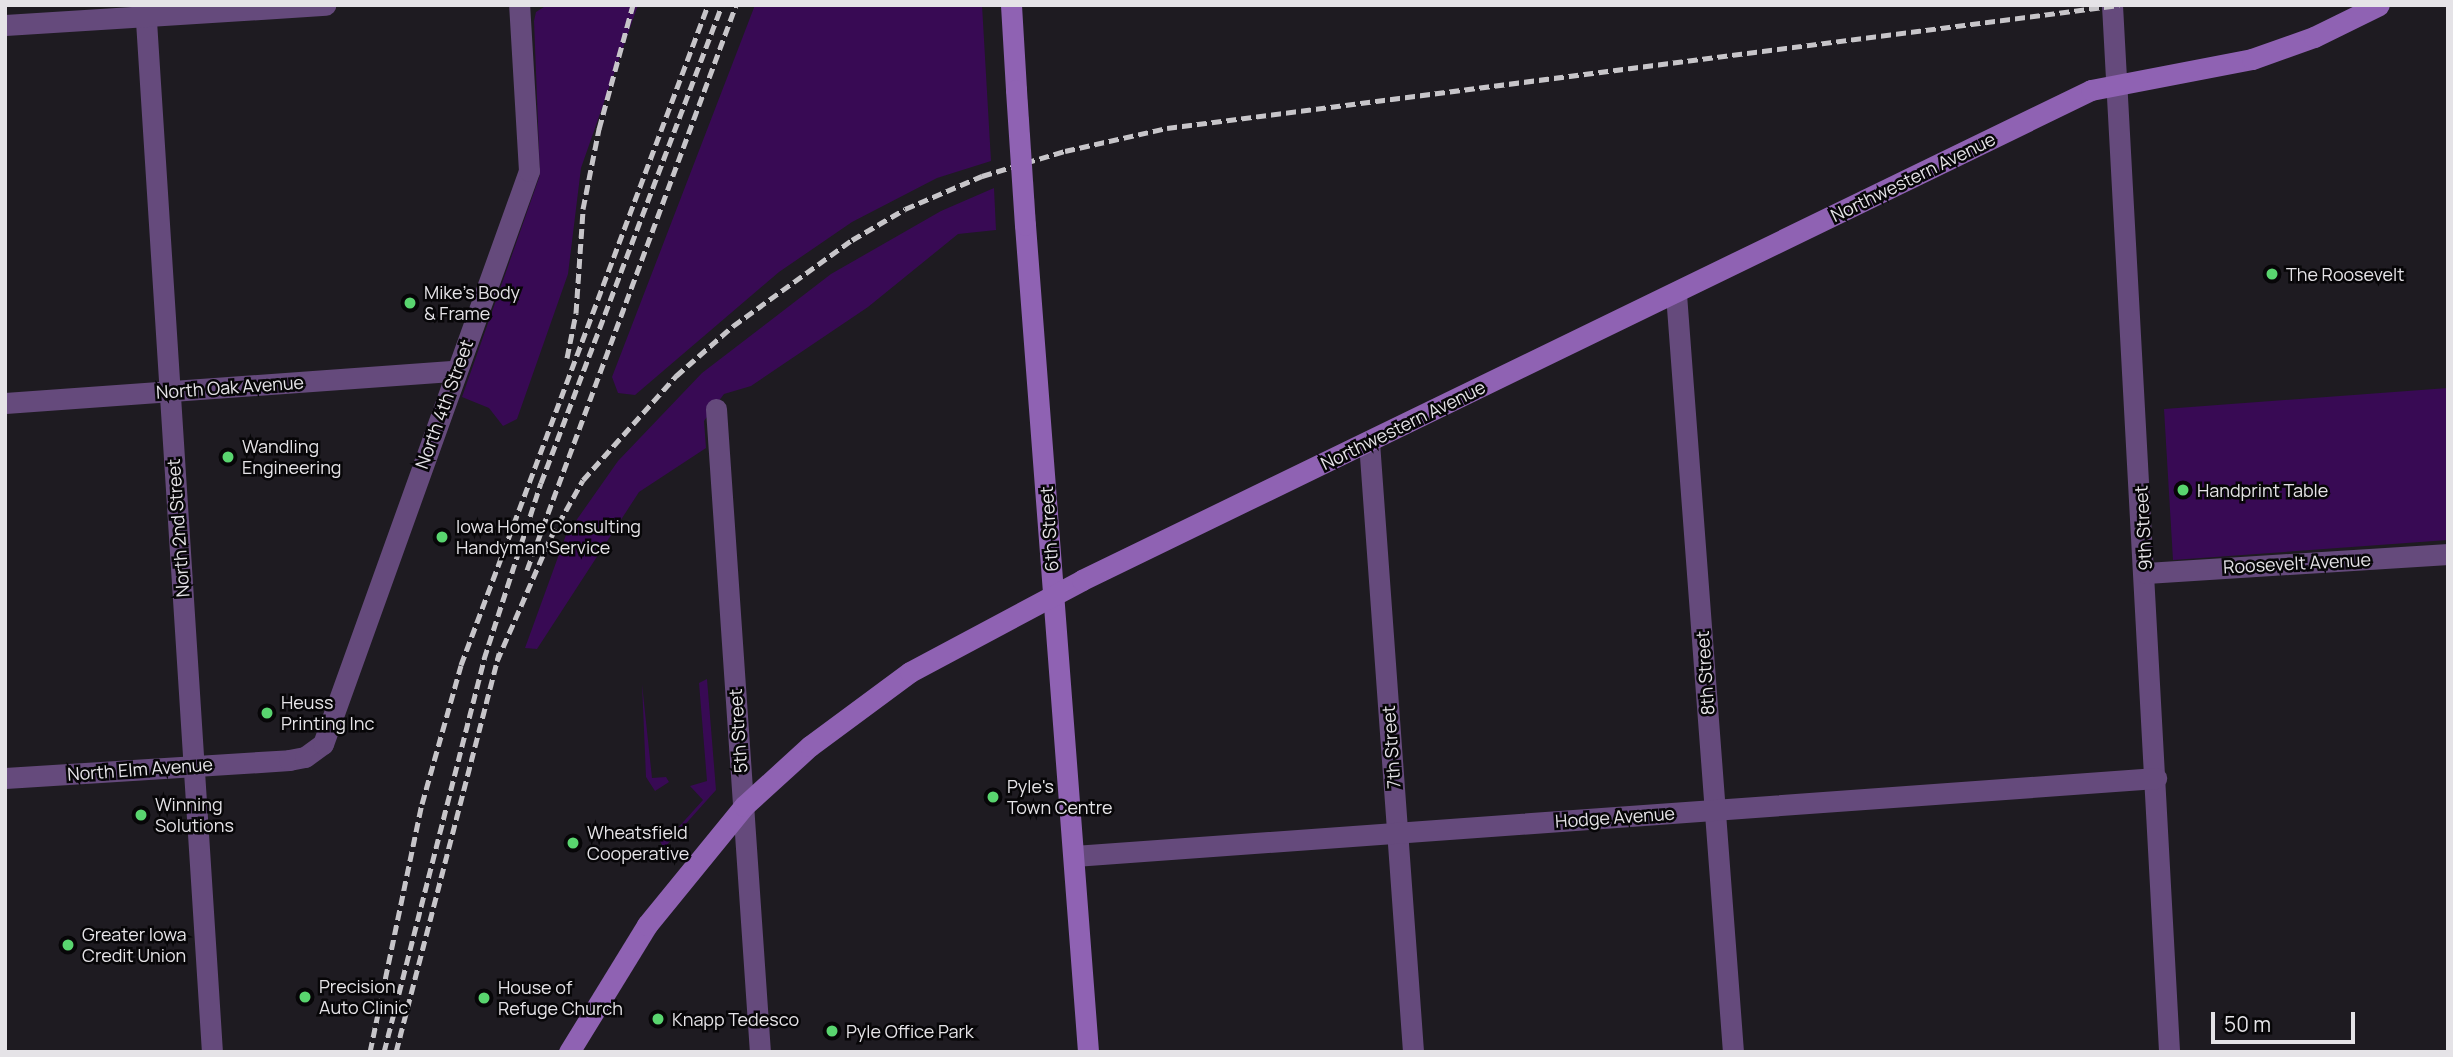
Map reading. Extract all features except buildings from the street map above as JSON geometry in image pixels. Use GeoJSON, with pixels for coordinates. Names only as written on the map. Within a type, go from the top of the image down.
{"type":"FeatureCollection","features":[{"type":"Feature","properties":{"kind":"street"},"geometry":{"type":"LineString","coordinates":[[5,25],[145,11],[325,5]]}},
{"type":"Feature","properties":{"kind":"street","name":"North 4th Street"},"geometry":{"type":"LineString","coordinates":[[275,760],[308,756],[329,733],[455,371],[529,171],[519,5]]}},
{"type":"Feature","properties":{"kind":"street","name":"6th Street"},"geometry":{"type":"LineString","coordinates":[[1011,5],[1025,225],[1088,1052]]}},
{"type":"Feature","properties":{"kind":"street","name":"9th Street"},"geometry":{"type":"LineString","coordinates":[[2112,5],[2146,573],[2168,1052]]}},
{"type":"Feature","properties":{"kind":"street","name":"Northwestern Avenue"},"geometry":{"type":"LineString","coordinates":[[569,1052],[647,925],[744,806],[810,746],[910,672],[1054,595],[2091,90],[2117,82],[2252,59],[2314,37],[2379,5]]}},
{"type":"Feature","properties":{"kind":"street","name":"North 2nd Street"},"geometry":{"type":"LineString","coordinates":[[145,11],[212,1052]]}},
{"type":"Feature","properties":{"kind":"street","name":"8th Street"},"geometry":{"type":"LineString","coordinates":[[1676,294],[1733,1052]]}},
{"type":"Feature","properties":{"kind":"street","name":"North Oak Avenue"},"geometry":{"type":"LineString","coordinates":[[5,403],[455,371]]}},
{"type":"Feature","properties":{"kind":"street","name":"5th Street"},"geometry":{"type":"LineString","coordinates":[[716,409],[760,1052]]}},
{"type":"Feature","properties":{"kind":"street","name":"7th Street"},"geometry":{"type":"LineString","coordinates":[[1369,442],[1413,1052]]}},
{"type":"Feature","properties":{"kind":"street","name":"Roosevelt Avenue"},"geometry":{"type":"LineString","coordinates":[[2146,573],[2448,554]]}},
{"type":"Feature","properties":{"kind":"street","name":"North Elm Avenue"},"geometry":{"type":"LineString","coordinates":[[5,778],[275,760]]}},
{"type":"Feature","properties":{"kind":"street","name":"Hodge Avenue"},"geometry":{"type":"LineString","coordinates":[[1074,856],[2156,778]]}},
{"type":"Feature","properties":{"kind":"shaded area"},"geometry":{"type":"Polygon","coordinates":[[[547,5],[638,5],[581,168],[568,274],[517,419],[503,426],[489,408],[462,397],[540,175],[534,21],[536,12],[547,5]]]}},
{"type":"Feature","properties":{"kind":"shaded area"},"geometry":{"type":"Polygon","coordinates":[[[755,5],[982,5],[991,161],[937,178],[852,222],[779,272],[635,395],[618,393],[612,377],[755,5]]]}},
{"type":"Feature","properties":{"kind":"shaded area"},"geometry":{"type":"Polygon","coordinates":[[[994,188],[996,230],[958,234],[868,307],[751,386],[724,394],[704,421],[706,448],[639,492],[537,649],[525,648],[566,535],[618,461],[702,373],[831,274],[941,211],[994,188]]]}},
{"type":"Feature","properties":{"kind":"shaded area"},"geometry":{"type":"Polygon","coordinates":[[[2448,388],[2448,540],[2173,560],[2164,409],[2448,388]]]}},
{"type":"Feature","properties":{"kind":"shaded area"},"geometry":{"type":"Polygon","coordinates":[[[707,679],[716,790],[664,848],[653,830],[667,840],[703,800],[690,786],[707,781],[699,683],[707,679]]]}},
{"type":"Feature","properties":{"kind":"shaded area"},"geometry":{"type":"Polygon","coordinates":[[[642,684],[652,778],[666,777],[669,782],[655,791],[646,777],[642,684]]]}},
{"type":"Feature","properties":{"kind":"railway"},"geometry":{"type":"LineString","coordinates":[[567,358],[576,313],[583,209],[599,129],[633,5]]}},
{"type":"Feature","properties":{"kind":"railway"},"geometry":{"type":"LineString","coordinates":[[370,1052],[422,804],[461,665],[708,5]]}},
{"type":"Feature","properties":{"kind":"railway"},"geometry":{"type":"LineString","coordinates":[[384,1052],[484,659],[541,483],[722,5]]}},
{"type":"Feature","properties":{"kind":"railway"},"geometry":{"type":"LineString","coordinates":[[527,570],[736,5]]}},
{"type":"Feature","properties":{"kind":"railway"},"geometry":{"type":"LineString","coordinates":[[497,661],[551,537],[583,480],[676,376],[733,326],[852,240],[905,209],[982,176],[1065,151],[1167,128],[2119,5]]}},
{"type":"Feature","properties":{"kind":"railway"},"geometry":{"type":"LineString","coordinates":[[396,1052],[499,653]]}},
{"type":"Feature","properties":{"kind":"place","name":"The Roosevelt"},"geometry":{"type":"Point","coordinates":[2272,274]}},
{"type":"Feature","properties":{"kind":"place","name":"Mike's Body & Frame"},"geometry":{"type":"Point","coordinates":[410,303]}},
{"type":"Feature","properties":{"kind":"place","name":"Wandling Engineering"},"geometry":{"type":"Point","coordinates":[228,457]}},
{"type":"Feature","properties":{"kind":"place","name":"Handprint Table"},"geometry":{"type":"Point","coordinates":[2183,490]}},
{"type":"Feature","properties":{"kind":"place","name":"Iowa Home Consulting Handyman Service"},"geometry":{"type":"Point","coordinates":[442,537]}},
{"type":"Feature","properties":{"kind":"place","name":"Heuss Printing Inc"},"geometry":{"type":"Point","coordinates":[267,713]}},
{"type":"Feature","properties":{"kind":"place","name":"Pyle's Town Centre"},"geometry":{"type":"Point","coordinates":[993,797]}},
{"type":"Feature","properties":{"kind":"place","name":"Winning Solutions"},"geometry":{"type":"Point","coordinates":[141,815]}},
{"type":"Feature","properties":{"kind":"place","name":"Wheatsfield Cooperative"},"geometry":{"type":"Point","coordinates":[573,843]}},
{"type":"Feature","properties":{"kind":"place","name":"Greater Iowa Credit Union"},"geometry":{"type":"Point","coordinates":[68,945]}},
{"type":"Feature","properties":{"kind":"place","name":"Precision Auto Clinic"},"geometry":{"type":"Point","coordinates":[305,997]}},
{"type":"Feature","properties":{"kind":"place","name":"House of Refuge Church"},"geometry":{"type":"Point","coordinates":[484,998]}},
{"type":"Feature","properties":{"kind":"place","name":"Knapp Tedesco"},"geometry":{"type":"Point","coordinates":[658,1019]}},
{"type":"Feature","properties":{"kind":"place","name":"Pyle Office Park"},"geometry":{"type":"Point","coordinates":[832,1031]}}]}
